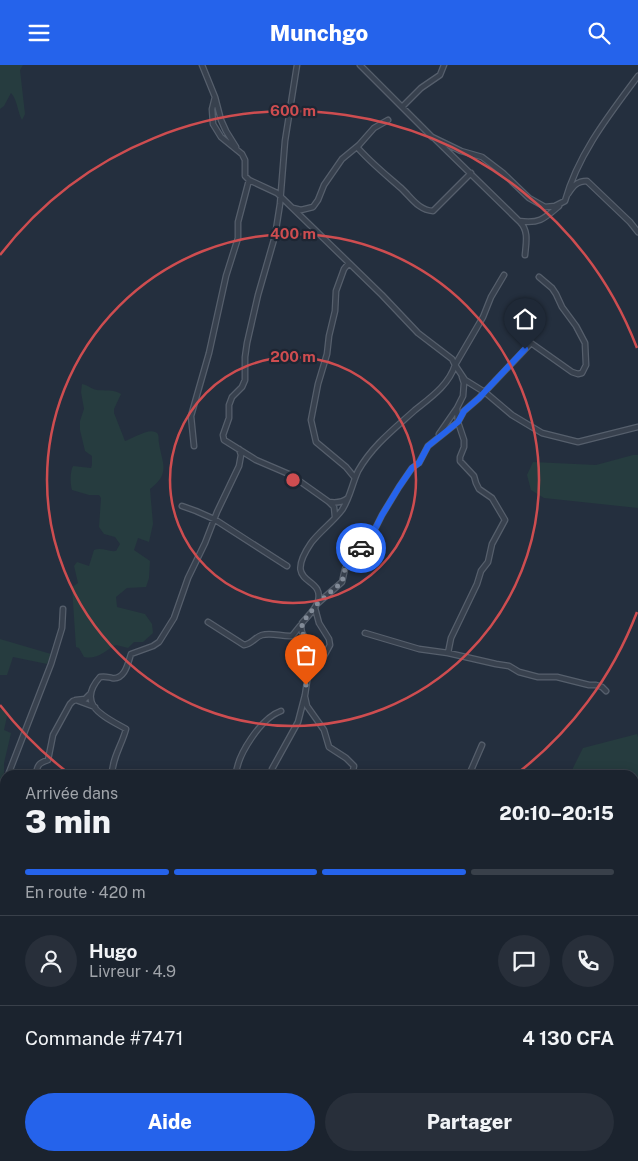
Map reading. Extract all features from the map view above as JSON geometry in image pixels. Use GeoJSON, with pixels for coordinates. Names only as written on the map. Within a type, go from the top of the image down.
{"type":"FeatureCollection","features":[{"type":"Feature","properties":{"kind":"street"},"geometry":{"type":"LineString","coordinates":[[202,65],[215,97],[221,120],[238,151]]}},
{"type":"Feature","properties":{"kind":"street"},"geometry":{"type":"LineString","coordinates":[[297,65],[285,141],[275,236],[258,295],[245,357],[245,380],[242,387],[232,397],[229,405],[229,418],[223,435],[224,439],[256,461],[291,475],[329,502],[334,507],[335,519]]}},
{"type":"Feature","properties":{"kind":"street"},"geometry":{"type":"LineString","coordinates":[[360,65],[524,225],[526,233],[524,255]]}},
{"type":"Feature","properties":{"kind":"street"},"geometry":{"type":"LineString","coordinates":[[402,107],[422,88],[440,75],[444,65]]}},
{"type":"Feature","properties":{"kind":"street"},"geometry":{"type":"LineString","coordinates":[[432,137],[462,151],[482,157],[503,173],[529,198],[545,207],[555,206],[564,201],[583,155],[638,76]]}},
{"type":"Feature","properties":{"kind":"street"},"geometry":{"type":"LineString","coordinates":[[215,97],[212,109],[213,124],[222,137],[242,154],[245,160],[245,177],[277,193],[334,247],[424,339],[452,359],[465,380],[534,429],[571,441],[583,441],[638,427]]}},
{"type":"Feature","properties":{"kind":"street"},"geometry":{"type":"LineString","coordinates":[[292,208],[301,210],[313,207],[342,159],[357,147],[374,128],[388,120]]}},
{"type":"Feature","properties":{"kind":"street"},"geometry":{"type":"LineString","coordinates":[[357,147],[377,169],[404,191],[408,197],[423,209],[430,211],[456,190],[471,173]]}},
{"type":"Feature","properties":{"kind":"street"},"geometry":{"type":"LineString","coordinates":[[194,446],[191,416],[226,277],[238,238],[240,214],[249,180]]}},
{"type":"Feature","properties":{"kind":"street"},"geometry":{"type":"LineString","coordinates":[[519,221],[530,223],[543,219],[564,201],[573,186],[580,181],[588,181],[638,232]]}},
{"type":"Feature","properties":{"kind":"street"},"geometry":{"type":"LineString","coordinates":[[349,263],[344,269],[336,291],[335,311],[327,354],[318,384],[311,420],[316,442],[346,467],[355,478]]}},
{"type":"Feature","properties":{"kind":"street"},"geometry":{"type":"LineString","coordinates":[[308,675],[324,656],[330,645],[329,639],[319,623],[316,605],[318,591],[300,573],[300,563],[312,541],[335,519],[349,497],[355,478],[376,445],[436,393],[453,374],[455,365],[483,317],[504,275]]}},
{"type":"Feature","properties":{"kind":"street"},"geometry":{"type":"LineString","coordinates":[[435,440],[458,422],[464,411],[531,343],[572,373],[582,373],[586,365],[584,340],[552,288],[538,277]]}},
{"type":"Feature","properties":{"kind":"street"},"geometry":{"type":"LineString","coordinates":[[208,622],[244,645],[249,644],[253,639],[264,634],[292,636],[296,633],[316,605],[342,582],[349,562],[376,527],[412,468],[419,463],[425,451],[457,409],[464,397],[462,375]]}},
{"type":"Feature","properties":{"kind":"street"},"geometry":{"type":"LineString","coordinates":[[448,653],[452,637],[462,613],[477,584],[481,571],[488,562],[492,544],[505,520],[492,498],[479,489],[474,476],[460,461],[464,440],[458,422],[457,409]]}},
{"type":"Feature","properties":{"kind":"street"},"geometry":{"type":"LineString","coordinates":[[37,770],[41,761],[48,759],[53,735],[70,704],[76,700],[85,699],[92,693],[100,677],[107,676],[113,679],[121,677],[131,654],[159,642],[178,609],[188,578],[240,466],[241,455],[239,449]]}},
{"type":"Feature","properties":{"kind":"street"},"geometry":{"type":"LineString","coordinates":[[329,502],[345,501],[349,497]]}},
{"type":"Feature","properties":{"kind":"street"},"geometry":{"type":"LineString","coordinates":[[182,506],[214,519],[287,566]]}},
{"type":"Feature","properties":{"kind":"street"},"geometry":{"type":"LineString","coordinates":[[10,770],[51,664],[62,628],[63,609]]}},
{"type":"Feature","properties":{"kind":"street"},"geometry":{"type":"LineString","coordinates":[[272,770],[298,721],[305,695],[308,675],[307,663],[311,645],[304,637],[302,623]]}},
{"type":"Feature","properties":{"kind":"street"},"geometry":{"type":"LineString","coordinates":[[365,633],[419,649],[509,666],[519,672],[538,677],[557,677],[596,685],[606,691]]}},
{"type":"Feature","properties":{"kind":"street"},"geometry":{"type":"LineString","coordinates":[[92,693],[94,707]]}},
{"type":"Feature","properties":{"kind":"street"},"geometry":{"type":"LineString","coordinates":[[305,695],[307,706],[324,730],[329,747],[346,758],[354,766],[353,770]]}},
{"type":"Feature","properties":{"kind":"street"},"geometry":{"type":"LineString","coordinates":[[76,700],[94,707],[99,713],[126,729],[115,756],[112,770]]}},
{"type":"Feature","properties":{"kind":"street"},"geometry":{"type":"LineString","coordinates":[[236,770],[252,735],[281,711]]}},
{"type":"Feature","properties":{"kind":"street"},"geometry":{"type":"LineString","coordinates":[[471,770],[482,745]]}},
{"type":"Feature","properties":{"kind":"green space"},"geometry":{"type":"Polygon","coordinates":[[[0,65],[23,65],[20,70],[25,114],[22,120],[11,93],[4,106],[0,109],[0,65]]]}},
{"type":"Feature","properties":{"kind":"green space"},"geometry":{"type":"Polygon","coordinates":[[[82,384],[95,389],[121,394],[114,413],[125,441],[149,431],[157,433],[164,467],[161,478],[150,489],[153,524],[149,542],[138,538],[134,550],[150,561],[149,578],[146,587],[127,588],[116,597],[117,607],[145,614],[152,624],[153,633],[143,642],[134,642],[128,648],[116,645],[97,656],[89,658],[84,657],[79,648],[76,647],[72,587],[78,583],[74,566],[77,562],[89,566],[94,550],[116,551],[120,544],[115,537],[104,534],[99,527],[101,498],[99,495],[89,495],[72,490],[71,471],[73,466],[91,468],[92,465],[92,456],[85,451],[80,430],[80,421],[84,409],[81,392],[82,384]]]}},
{"type":"Feature","properties":{"kind":"green space"},"geometry":{"type":"Polygon","coordinates":[[[638,455],[638,508],[544,498],[531,490],[527,475],[533,462],[596,465],[638,455]]]}},
{"type":"Feature","properties":{"kind":"green space"},"geometry":{"type":"Polygon","coordinates":[[[0,639],[51,654],[47,664],[13,657],[7,675],[0,675],[0,639]]]}},
{"type":"Feature","properties":{"kind":"green space"},"geometry":{"type":"Polygon","coordinates":[[[0,709],[8,712],[4,730],[11,733],[4,770],[0,770],[0,709]]]}},
{"type":"Feature","properties":{"kind":"green space"},"geometry":{"type":"Polygon","coordinates":[[[637,734],[638,770],[573,770],[583,748],[637,734]]]}},
{"type":"Feature","properties":{"kind":"way so far"},"geometry":{"type":"LineString","coordinates":[[306,685],[308,675],[307,663],[311,645],[304,637],[301,627],[302,623],[318,603],[342,582],[345,569],[361,548]]}},
{"type":"Feature","properties":{"kind":"route"},"geometry":{"type":"LineString","coordinates":[[361,548],[376,527],[403,481],[412,468],[419,463],[428,446],[458,422],[464,411],[479,398],[496,378],[508,369],[525,349]]}}]}
